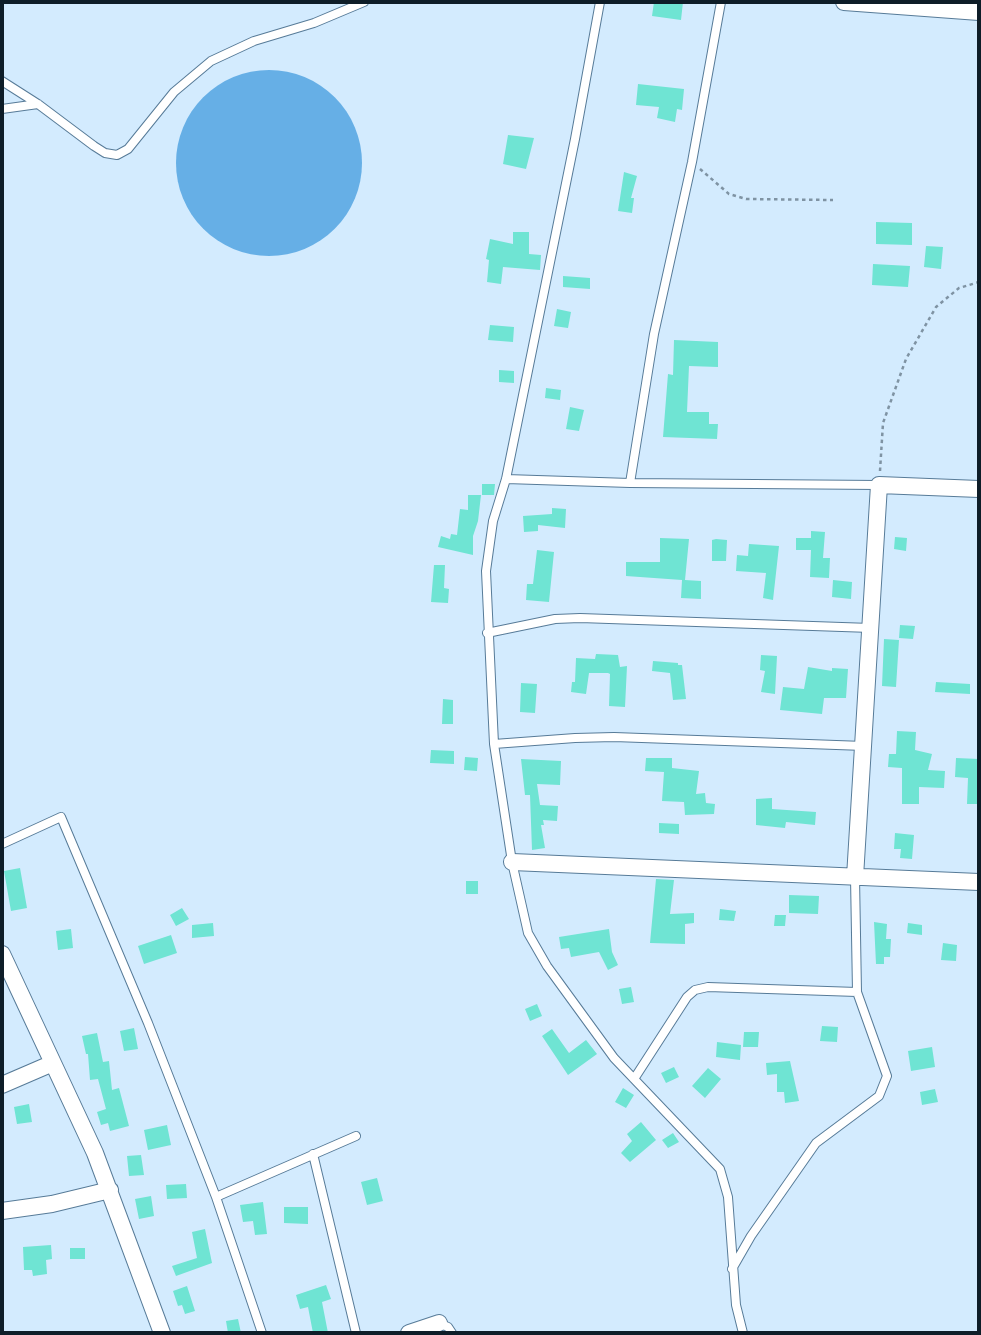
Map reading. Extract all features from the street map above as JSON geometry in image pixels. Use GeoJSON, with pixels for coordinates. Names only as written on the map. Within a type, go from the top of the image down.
{"type":"FeatureCollection","features":[{"type":"Feature","properties":{"kind":"street"},"geometry":{"type":"LineString","coordinates":[[844,2],[979,12]]}},
{"type":"Feature","properties":{"kind":"street"},"geometry":{"type":"LineString","coordinates":[[855,877],[879,485],[979,489]]}},
{"type":"Feature","properties":{"kind":"street"},"geometry":{"type":"LineString","coordinates":[[512,862],[979,881]]}},
{"type":"Feature","properties":{"kind":"street"},"geometry":{"type":"LineString","coordinates":[[2,954],[95,1153],[162,1333]]}},
{"type":"Feature","properties":{"kind":"street"},"geometry":{"type":"LineString","coordinates":[[2,1085],[53,1063]]}},
{"type":"Feature","properties":{"kind":"street"},"geometry":{"type":"LineString","coordinates":[[2,1211],[52,1204],[110,1190]]}},
{"type":"Feature","properties":{"kind":"street"},"geometry":{"type":"LineString","coordinates":[[409,1333],[445,1328]]}},
{"type":"Feature","properties":{"kind":"lane"},"geometry":{"type":"LineString","coordinates":[[2,81],[94,146],[105,153],[117,155],[128,149],[174,92],[211,61],[254,41],[314,23],[364,2]]}},
{"type":"Feature","properties":{"kind":"lane"},"geometry":{"type":"LineString","coordinates":[[600,2],[486,571],[494,744],[512,862],[528,933],[547,966],[614,1058],[720,1169],[728,1198],[732,1269],[736,1305],[743,1333]]}},
{"type":"Feature","properties":{"kind":"lane"},"geometry":{"type":"LineString","coordinates":[[631,483],[654,334],[692,162],[721,2]]}},
{"type":"Feature","properties":{"kind":"lane"},"geometry":{"type":"LineString","coordinates":[[2,109],[38,104]]}},
{"type":"Feature","properties":{"kind":"lane"},"geometry":{"type":"LineString","coordinates":[[506,479],[879,485]]}},
{"type":"Feature","properties":{"kind":"lane"},"geometry":{"type":"LineString","coordinates":[[488,633],[555,619],[580,618],[872,628]]}},
{"type":"Feature","properties":{"kind":"lane"},"geometry":{"type":"LineString","coordinates":[[494,744],[614,737],[864,746]]}},
{"type":"Feature","properties":{"kind":"lane"},"geometry":{"type":"LineString","coordinates":[[2,844],[61,817],[148,1023],[216,1197],[262,1333]]}},
{"type":"Feature","properties":{"kind":"lane"},"geometry":{"type":"LineString","coordinates":[[732,1269],[751,1236],[816,1143],[879,1096],[887,1076],[858,992],[855,877]]}},
{"type":"Feature","properties":{"kind":"lane"},"geometry":{"type":"LineString","coordinates":[[634,1079],[687,997],[695,990],[708,986],[858,992]]}},
{"type":"Feature","properties":{"kind":"lane"},"geometry":{"type":"LineString","coordinates":[[216,1197],[356,1136]]}},
{"type":"Feature","properties":{"kind":"lane"},"geometry":{"type":"LineString","coordinates":[[313,1154],[356,1333]]}},
{"type":"Feature","properties":{"kind":"path"},"geometry":{"type":"LineString","coordinates":[[692,162],[729,194],[746,200],[834,200]]}},
{"type":"Feature","properties":{"kind":"path"},"geometry":{"type":"LineString","coordinates":[[879,485],[883,423],[906,359],[936,307],[959,288],[979,282]]}},
{"type":"Feature","properties":{"kind":"water"},"geometry":{"type":"Polygon","coordinates":[[[269,70],[287,71],[305,77],[321,85],[335,97],[347,111],[355,127],[361,145],[361,181],[355,199],[347,215],[335,229],[321,241],[305,249],[287,255],[269,256],[251,255],[233,249],[217,241],[203,229],[191,215],[183,199],[177,181],[176,163],[177,145],[183,127],[191,111],[203,97],[217,85],[233,77],[251,71],[269,70]]]}},
{"type":"Feature","properties":{"kind":"building"},"geometry":{"type":"Polygon","coordinates":[[[654,2],[683,2],[681,20],[652,16],[654,2]]]}},
{"type":"Feature","properties":{"kind":"building"},"geometry":{"type":"Polygon","coordinates":[[[638,84],[684,89],[682,110],[677,109],[675,122],[657,118],[659,107],[636,105],[638,84]]]}},
{"type":"Feature","properties":{"kind":"building"},"geometry":{"type":"Polygon","coordinates":[[[508,135],[534,138],[526,169],[503,164],[508,135]]]}},
{"type":"Feature","properties":{"kind":"building"},"geometry":{"type":"Polygon","coordinates":[[[624,172],[637,176],[631,198],[634,198],[632,213],[618,211],[624,172]]]}},
{"type":"Feature","properties":{"kind":"building"},"geometry":{"type":"Polygon","coordinates":[[[876,222],[912,223],[912,245],[876,244],[876,222]]]}},
{"type":"Feature","properties":{"kind":"building"},"geometry":{"type":"Polygon","coordinates":[[[513,232],[529,232],[529,254],[541,255],[540,270],[503,267],[501,284],[487,282],[489,260],[486,259],[490,239],[513,244],[513,232]]]}},
{"type":"Feature","properties":{"kind":"building"},"geometry":{"type":"Polygon","coordinates":[[[926,246],[943,247],[941,269],[924,267],[926,246]]]}},
{"type":"Feature","properties":{"kind":"building"},"geometry":{"type":"Polygon","coordinates":[[[873,264],[910,266],[908,287],[872,285],[873,264]]]}},
{"type":"Feature","properties":{"kind":"building"},"geometry":{"type":"Polygon","coordinates":[[[563,276],[590,278],[590,289],[563,287],[563,276]]]}},
{"type":"Feature","properties":{"kind":"building"},"geometry":{"type":"Polygon","coordinates":[[[557,309],[571,312],[568,328],[554,326],[557,309]]]}},
{"type":"Feature","properties":{"kind":"building"},"geometry":{"type":"Polygon","coordinates":[[[490,325],[514,327],[513,342],[488,340],[490,325]]]}},
{"type":"Feature","properties":{"kind":"building"},"geometry":{"type":"Polygon","coordinates":[[[674,340],[718,342],[718,367],[689,366],[687,412],[709,412],[709,424],[718,424],[717,439],[663,437],[668,374],[673,375],[674,340]]]}},
{"type":"Feature","properties":{"kind":"building"},"geometry":{"type":"Polygon","coordinates":[[[499,370],[514,371],[514,383],[499,382],[499,370]]]}},
{"type":"Feature","properties":{"kind":"building"},"geometry":{"type":"Polygon","coordinates":[[[546,388],[561,390],[560,400],[545,398],[546,388]]]}},
{"type":"Feature","properties":{"kind":"building"},"geometry":{"type":"Polygon","coordinates":[[[570,407],[584,410],[579,431],[566,429],[570,407]]]}},
{"type":"Feature","properties":{"kind":"building"},"geometry":{"type":"Polygon","coordinates":[[[482,484],[495,484],[494,495],[482,495],[482,484]]]}},
{"type":"Feature","properties":{"kind":"building"},"geometry":{"type":"Polygon","coordinates":[[[468,495],[481,495],[473,536],[473,555],[438,547],[441,536],[450,539],[451,534],[457,535],[460,509],[468,510],[468,495]]]}},
{"type":"Feature","properties":{"kind":"building"},"geometry":{"type":"Polygon","coordinates":[[[552,508],[566,509],[565,528],[538,525],[538,531],[524,532],[523,516],[552,514],[552,508]]]}},
{"type":"Feature","properties":{"kind":"building"},"geometry":{"type":"Polygon","coordinates":[[[811,531],[825,532],[823,558],[830,558],[829,578],[810,577],[811,550],[796,550],[796,538],[811,538],[811,531]]]}},
{"type":"Feature","properties":{"kind":"building"},"geometry":{"type":"Polygon","coordinates":[[[895,537],[907,538],[906,551],[894,549],[895,537]]]}},
{"type":"Feature","properties":{"kind":"building"},"geometry":{"type":"Polygon","coordinates":[[[660,538],[689,539],[685,580],[701,581],[701,599],[681,598],[682,580],[626,576],[626,562],[660,562],[660,538]]]}},
{"type":"Feature","properties":{"kind":"building"},"geometry":{"type":"Polygon","coordinates":[[[712,540],[727,540],[726,561],[712,561],[712,540]]]}},
{"type":"Feature","properties":{"kind":"building"},"geometry":{"type":"Polygon","coordinates":[[[749,544],[779,546],[773,600],[763,598],[766,573],[736,571],[737,555],[748,556],[749,544]]]}},
{"type":"Feature","properties":{"kind":"building"},"geometry":{"type":"Polygon","coordinates":[[[537,550],[554,552],[549,602],[526,600],[527,584],[533,584],[537,550]]]}},
{"type":"Feature","properties":{"kind":"building"},"geometry":{"type":"Polygon","coordinates":[[[434,565],[445,565],[444,588],[449,589],[448,603],[431,602],[434,565]]]}},
{"type":"Feature","properties":{"kind":"building"},"geometry":{"type":"Polygon","coordinates":[[[833,580],[852,582],[851,599],[832,597],[833,580]]]}},
{"type":"Feature","properties":{"kind":"building"},"geometry":{"type":"Polygon","coordinates":[[[900,625],[915,626],[913,639],[899,638],[900,625]]]}},
{"type":"Feature","properties":{"kind":"building"},"geometry":{"type":"Polygon","coordinates":[[[884,639],[899,640],[896,687],[882,686],[884,639]]]}},
{"type":"Feature","properties":{"kind":"building"},"geometry":{"type":"Polygon","coordinates":[[[596,654],[618,655],[620,667],[627,666],[625,707],[609,706],[608,673],[589,673],[586,694],[571,692],[572,682],[575,682],[576,658],[595,659],[596,654]]]}},
{"type":"Feature","properties":{"kind":"building"},"geometry":{"type":"Polygon","coordinates":[[[761,655],[777,656],[775,694],[761,692],[765,671],[760,670],[761,655]]]}},
{"type":"Feature","properties":{"kind":"building"},"geometry":{"type":"Polygon","coordinates":[[[653,661],[682,665],[686,699],[673,700],[670,673],[652,671],[653,661]]]}},
{"type":"Feature","properties":{"kind":"building"},"geometry":{"type":"Polygon","coordinates":[[[808,667],[832,671],[832,668],[848,669],[846,698],[824,698],[822,714],[780,710],[783,687],[804,689],[808,667]]]}},
{"type":"Feature","properties":{"kind":"building"},"geometry":{"type":"Polygon","coordinates":[[[936,682],[970,684],[970,694],[935,692],[936,682]]]}},
{"type":"Feature","properties":{"kind":"building"},"geometry":{"type":"Polygon","coordinates":[[[521,683],[537,684],[535,713],[520,712],[521,683]]]}},
{"type":"Feature","properties":{"kind":"building"},"geometry":{"type":"Polygon","coordinates":[[[443,699],[453,700],[453,724],[442,724],[443,699]]]}},
{"type":"Feature","properties":{"kind":"building"},"geometry":{"type":"Polygon","coordinates":[[[897,731],[916,732],[915,750],[932,754],[928,770],[945,771],[944,788],[919,787],[919,804],[902,804],[902,768],[888,767],[889,754],[896,754],[897,731]]]}},
{"type":"Feature","properties":{"kind":"building"},"geometry":{"type":"Polygon","coordinates":[[[431,750],[454,751],[454,764],[430,763],[431,750]]]}},
{"type":"Feature","properties":{"kind":"building"},"geometry":{"type":"Polygon","coordinates":[[[465,757],[478,758],[477,771],[464,770],[465,757]]]}},
{"type":"Feature","properties":{"kind":"building"},"geometry":{"type":"Polygon","coordinates":[[[646,758],[672,758],[672,768],[699,771],[696,794],[705,793],[706,803],[715,804],[714,814],[685,815],[684,802],[662,801],[664,772],[645,771],[646,758]]]}},
{"type":"Feature","properties":{"kind":"building"},"geometry":{"type":"Polygon","coordinates":[[[956,758],[979,759],[978,804],[967,804],[968,778],[955,777],[956,758]]]}},
{"type":"Feature","properties":{"kind":"building"},"geometry":{"type":"Polygon","coordinates":[[[521,759],[561,761],[560,785],[537,784],[540,805],[558,806],[557,821],[543,820],[544,825],[541,825],[545,848],[532,850],[530,795],[525,795],[521,759]]]}},
{"type":"Feature","properties":{"kind":"building"},"geometry":{"type":"Polygon","coordinates":[[[772,798],[772,809],[816,812],[815,825],[786,822],[785,828],[756,825],[756,799],[772,798]]]}},
{"type":"Feature","properties":{"kind":"building"},"geometry":{"type":"Polygon","coordinates":[[[659,823],[679,824],[679,834],[659,833],[659,823]]]}},
{"type":"Feature","properties":{"kind":"building"},"geometry":{"type":"Polygon","coordinates":[[[895,833],[914,835],[912,859],[900,858],[901,849],[894,849],[895,833]]]}},
{"type":"Feature","properties":{"kind":"building"},"geometry":{"type":"Polygon","coordinates":[[[20,868],[27,908],[11,911],[4,871],[20,868]]]}},
{"type":"Feature","properties":{"kind":"building"},"geometry":{"type":"Polygon","coordinates":[[[656,879],[674,880],[670,914],[694,913],[694,923],[685,924],[685,944],[650,943],[656,879]]]}},
{"type":"Feature","properties":{"kind":"building"},"geometry":{"type":"Polygon","coordinates":[[[466,881],[478,881],[478,894],[466,894],[466,881]]]}},
{"type":"Feature","properties":{"kind":"building"},"geometry":{"type":"Polygon","coordinates":[[[789,895],[819,896],[818,914],[789,913],[789,895]]]}},
{"type":"Feature","properties":{"kind":"building"},"geometry":{"type":"Polygon","coordinates":[[[182,908],[189,919],[176,926],[170,915],[182,908]]]}},
{"type":"Feature","properties":{"kind":"building"},"geometry":{"type":"Polygon","coordinates":[[[720,909],[736,911],[734,921],[719,920],[720,909]]]}},
{"type":"Feature","properties":{"kind":"building"},"geometry":{"type":"Polygon","coordinates":[[[775,915],[786,915],[785,926],[774,926],[775,915]]]}},
{"type":"Feature","properties":{"kind":"building"},"geometry":{"type":"Polygon","coordinates":[[[874,922],[887,924],[886,939],[891,939],[890,957],[884,957],[884,964],[876,964],[874,922]]]}},
{"type":"Feature","properties":{"kind":"building"},"geometry":{"type":"Polygon","coordinates":[[[213,923],[214,936],[192,938],[192,925],[213,923]]]}},
{"type":"Feature","properties":{"kind":"building"},"geometry":{"type":"Polygon","coordinates":[[[908,923],[922,925],[922,935],[907,933],[908,923]]]}},
{"type":"Feature","properties":{"kind":"building"},"geometry":{"type":"Polygon","coordinates":[[[71,929],[73,948],[58,950],[56,931],[71,929]]]}},
{"type":"Feature","properties":{"kind":"building"},"geometry":{"type":"Polygon","coordinates":[[[609,929],[612,952],[618,965],[608,970],[599,952],[571,957],[569,948],[561,949],[559,937],[609,929]]]}},
{"type":"Feature","properties":{"kind":"building"},"geometry":{"type":"Polygon","coordinates":[[[171,935],[177,953],[144,964],[138,946],[171,935]]]}},
{"type":"Feature","properties":{"kind":"building"},"geometry":{"type":"Polygon","coordinates":[[[943,943],[957,945],[956,961],[941,960],[943,943]]]}},
{"type":"Feature","properties":{"kind":"building"},"geometry":{"type":"Polygon","coordinates":[[[631,987],[634,1002],[622,1004],[619,989],[631,987]]]}},
{"type":"Feature","properties":{"kind":"building"},"geometry":{"type":"Polygon","coordinates":[[[537,1004],[542,1016],[530,1021],[525,1009],[537,1004]]]}},
{"type":"Feature","properties":{"kind":"building"},"geometry":{"type":"Polygon","coordinates":[[[822,1026],[838,1027],[837,1042],[820,1041],[822,1026]]]}},
{"type":"Feature","properties":{"kind":"building"},"geometry":{"type":"Polygon","coordinates":[[[134,1028],[138,1049],[124,1051],[120,1031],[134,1028]]]}},
{"type":"Feature","properties":{"kind":"building"},"geometry":{"type":"Polygon","coordinates":[[[552,1029],[569,1053],[586,1040],[597,1054],[568,1075],[542,1036],[552,1029]]]}},
{"type":"Feature","properties":{"kind":"building"},"geometry":{"type":"Polygon","coordinates":[[[744,1032],[759,1032],[758,1047],[743,1047],[744,1032]]]}},
{"type":"Feature","properties":{"kind":"building"},"geometry":{"type":"Polygon","coordinates":[[[97,1033],[103,1062],[109,1061],[112,1090],[119,1088],[129,1126],[110,1131],[108,1123],[101,1125],[97,1112],[106,1109],[98,1079],[90,1080],[88,1054],[82,1036],[97,1033]]]}},
{"type":"Feature","properties":{"kind":"building"},"geometry":{"type":"Polygon","coordinates":[[[717,1042],[741,1045],[740,1060],[716,1057],[717,1042]]]}},
{"type":"Feature","properties":{"kind":"building"},"geometry":{"type":"Polygon","coordinates":[[[932,1047],[935,1067],[911,1071],[908,1051],[932,1047]]]}},
{"type":"Feature","properties":{"kind":"building"},"geometry":{"type":"Polygon","coordinates":[[[790,1061],[799,1101],[785,1103],[784,1092],[777,1092],[777,1074],[767,1075],[766,1063],[790,1061]]]}},
{"type":"Feature","properties":{"kind":"building"},"geometry":{"type":"Polygon","coordinates":[[[674,1067],[679,1077],[666,1083],[661,1073],[674,1067]]]}},
{"type":"Feature","properties":{"kind":"building"},"geometry":{"type":"Polygon","coordinates":[[[708,1068],[721,1079],[705,1098],[692,1086],[708,1068]]]}},
{"type":"Feature","properties":{"kind":"building"},"geometry":{"type":"Polygon","coordinates":[[[623,1088],[634,1095],[626,1108],[615,1102],[623,1088]]]}},
{"type":"Feature","properties":{"kind":"building"},"geometry":{"type":"Polygon","coordinates":[[[935,1089],[938,1102],[922,1105],[920,1092],[935,1089]]]}},
{"type":"Feature","properties":{"kind":"building"},"geometry":{"type":"Polygon","coordinates":[[[29,1104],[32,1122],[17,1124],[14,1107],[29,1104]]]}},
{"type":"Feature","properties":{"kind":"building"},"geometry":{"type":"Polygon","coordinates":[[[641,1122],[656,1140],[630,1162],[621,1153],[632,1141],[627,1134],[641,1122]]]}},
{"type":"Feature","properties":{"kind":"building"},"geometry":{"type":"Polygon","coordinates":[[[167,1125],[171,1145],[148,1150],[144,1130],[167,1125]]]}},
{"type":"Feature","properties":{"kind":"building"},"geometry":{"type":"Polygon","coordinates":[[[673,1133],[679,1142],[668,1148],[662,1140],[673,1133]]]}},
{"type":"Feature","properties":{"kind":"building"},"geometry":{"type":"Polygon","coordinates":[[[141,1155],[144,1175],[129,1176],[127,1156],[141,1155]]]}},
{"type":"Feature","properties":{"kind":"building"},"geometry":{"type":"Polygon","coordinates":[[[377,1178],[383,1201],[367,1205],[361,1182],[377,1178]]]}},
{"type":"Feature","properties":{"kind":"building"},"geometry":{"type":"Polygon","coordinates":[[[186,1184],[187,1198],[167,1199],[166,1185],[186,1184]]]}},
{"type":"Feature","properties":{"kind":"building"},"geometry":{"type":"Polygon","coordinates":[[[151,1196],[154,1216],[139,1219],[135,1199],[151,1196]]]}},
{"type":"Feature","properties":{"kind":"building"},"geometry":{"type":"Polygon","coordinates":[[[263,1202],[267,1234],[255,1235],[253,1221],[243,1222],[240,1205],[263,1202]]]}},
{"type":"Feature","properties":{"kind":"building"},"geometry":{"type":"Polygon","coordinates":[[[284,1207],[308,1207],[308,1224],[284,1223],[284,1207]]]}},
{"type":"Feature","properties":{"kind":"building"},"geometry":{"type":"Polygon","coordinates":[[[205,1229],[212,1263],[176,1276],[172,1266],[197,1258],[192,1232],[205,1229]]]}},
{"type":"Feature","properties":{"kind":"building"},"geometry":{"type":"Polygon","coordinates":[[[51,1245],[52,1259],[46,1260],[47,1274],[33,1276],[32,1270],[24,1270],[23,1247],[51,1245]]]}},
{"type":"Feature","properties":{"kind":"building"},"geometry":{"type":"Polygon","coordinates":[[[70,1248],[85,1248],[85,1259],[70,1259],[70,1248]]]}},
{"type":"Feature","properties":{"kind":"building"},"geometry":{"type":"Polygon","coordinates":[[[326,1285],[331,1299],[322,1302],[328,1333],[313,1333],[308,1307],[300,1309],[296,1295],[326,1285]]]}},
{"type":"Feature","properties":{"kind":"building"},"geometry":{"type":"Polygon","coordinates":[[[187,1286],[195,1311],[185,1314],[182,1305],[178,1306],[173,1291],[187,1286]]]}},
{"type":"Feature","properties":{"kind":"building"},"geometry":{"type":"Polygon","coordinates":[[[238,1319],[241,1333],[228,1333],[226,1321],[238,1319]]]}}]}
